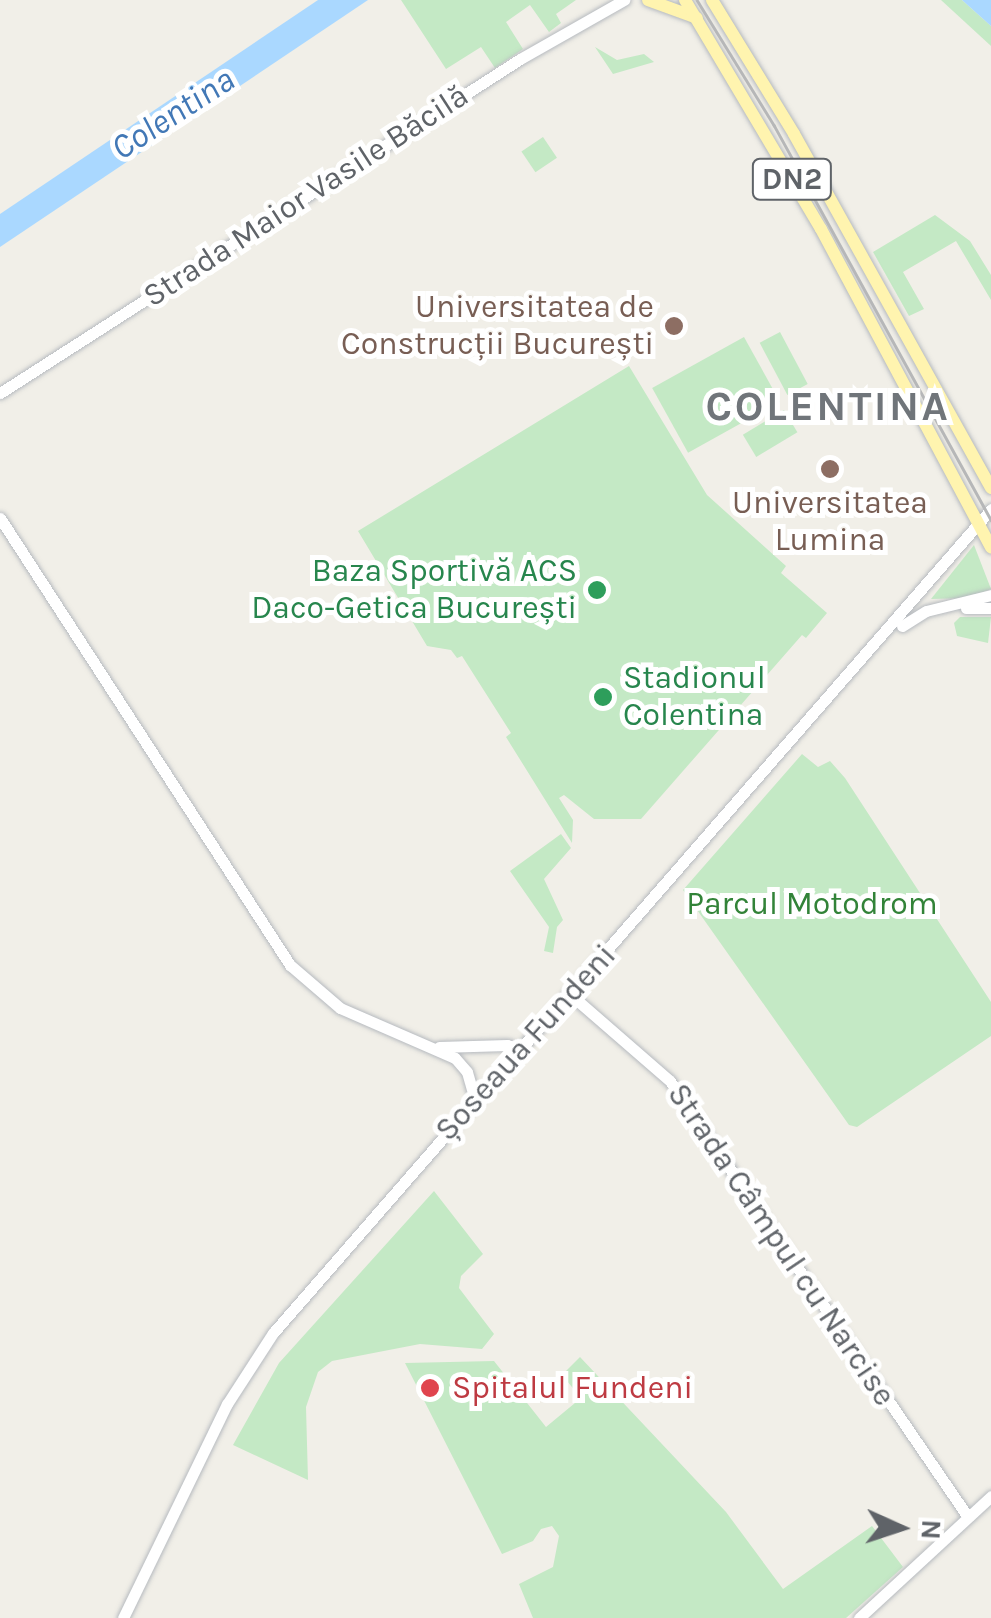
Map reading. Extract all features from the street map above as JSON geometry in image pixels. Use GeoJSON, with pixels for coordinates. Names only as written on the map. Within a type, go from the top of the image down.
{"type":"FeatureCollection","features":[{"type":"Feature","properties":{"kind":"main road"},"geometry":{"type":"LineString","coordinates":[[648,0],[697,18]]}},
{"type":"Feature","properties":{"kind":"main road","name":"DN2"},"geometry":{"type":"LineString","coordinates":[[685,0],[821,229],[991,548]]}},
{"type":"Feature","properties":{"kind":"main road","name":"DN2"},"geometry":{"type":"LineString","coordinates":[[712,0],[794,134],[991,488]]}},
{"type":"Feature","properties":{"kind":"main road","name":"Strada Maior Vasile Băcilă"},"geometry":{"type":"LineString","coordinates":[[0,393],[619,1]]}},
{"type":"Feature","properties":{"kind":"main road"},"geometry":{"type":"LineString","coordinates":[[978,467],[991,475]]}},
{"type":"Feature","properties":{"kind":"main road","name":"Șoseaua Fundeni"},"geometry":{"type":"LineString","coordinates":[[132,1618],[222,1428],[266,1353],[991,510]]}},
{"type":"Feature","properties":{"kind":"main road"},"geometry":{"type":"LineString","coordinates":[[0,518],[290,965],[340,1008],[439,1048],[463,1066],[474,1100]]}},
{"type":"Feature","properties":{"kind":"main road"},"geometry":{"type":"LineString","coordinates":[[924,591],[926,604],[941,608],[991,608]]}},
{"type":"Feature","properties":{"kind":"main road","name":"Șoseaua Fundeni"},"geometry":{"type":"LineString","coordinates":[[123,1618],[248,1368],[303,1295],[900,628],[914,616],[991,596]]}},
{"type":"Feature","properties":{"kind":"main road","name":"Strada Câmpul cu Narcise"},"geometry":{"type":"LineString","coordinates":[[573,996],[670,1081],[968,1516]]}},
{"type":"Feature","properties":{"kind":"main road"},"geometry":{"type":"LineString","coordinates":[[439,1048],[507,1045],[521,1050]]}},
{"type":"Feature","properties":{"kind":"main road"},"geometry":{"type":"LineString","coordinates":[[859,1618],[991,1496]]}},
{"type":"Feature","properties":{"kind":"green space"},"geometry":{"type":"Polygon","coordinates":[[[401,0],[576,0],[556,14],[561,23],[549,32],[530,5],[506,22],[523,49],[495,68],[481,47],[446,69],[401,0]]]}},
{"type":"Feature","properties":{"kind":"green space"},"geometry":{"type":"Polygon","coordinates":[[[941,0],[962,0],[991,26],[991,46],[941,0]]]}},
{"type":"Feature","properties":{"kind":"green space"},"geometry":{"type":"Polygon","coordinates":[[[595,47],[617,60],[644,54],[654,62],[613,74],[595,47]]]}},
{"type":"Feature","properties":{"kind":"green space"},"geometry":{"type":"Polygon","coordinates":[[[543,137],[557,158],[535,172],[521,152],[543,137]]]}},
{"type":"Feature","properties":{"kind":"green space"},"geometry":{"type":"Polygon","coordinates":[[[935,215],[970,241],[991,275],[991,300],[956,241],[903,272],[924,309],[909,316],[873,252],[935,215]]]}},
{"type":"Feature","properties":{"kind":"green space"},"geometry":{"type":"Polygon","coordinates":[[[780,332],[808,384],[787,395],[760,343],[780,332]]]}},
{"type":"Feature","properties":{"kind":"green space"},"geometry":{"type":"Polygon","coordinates":[[[744,337],[780,402],[688,453],[652,388],[744,337]]]}},
{"type":"Feature","properties":{"kind":"green space","name":"Baza Sportivă ACS Daco-Getica București"},"geometry":{"type":"Polygon","coordinates":[[[629,366],[707,495],[786,566],[781,573],[827,613],[806,638],[802,635],[641,819],[594,819],[564,795],[559,798],[573,820],[572,843],[506,737],[511,733],[462,656],[457,658],[451,650],[427,646],[358,531],[629,366]]]}},
{"type":"Feature","properties":{"kind":"green space"},"geometry":{"type":"Polygon","coordinates":[[[784,410],[797,432],[756,457],[743,435],[784,410]]]}},
{"type":"Feature","properties":{"kind":"green space"},"geometry":{"type":"Polygon","coordinates":[[[974,545],[991,589],[968,598],[931,599],[974,545]]]}},
{"type":"Feature","properties":{"kind":"green space"},"geometry":{"type":"Polygon","coordinates":[[[960,617],[991,617],[988,643],[957,636],[954,623],[960,617]]]}},
{"type":"Feature","properties":{"kind":"green space","name":"Parcul Motodrom"},"geometry":{"type":"Polygon","coordinates":[[[802,754],[818,767],[830,761],[845,778],[991,1002],[991,1036],[857,1127],[849,1125],[683,890],[802,754]]]}},
{"type":"Feature","properties":{"kind":"green space"},"geometry":{"type":"Polygon","coordinates":[[[561,834],[571,848],[544,879],[563,920],[557,927],[553,953],[544,951],[549,927],[510,871],[561,834]]]}},
{"type":"Feature","properties":{"kind":"green space"},"geometry":{"type":"Polygon","coordinates":[[[434,1191],[483,1254],[461,1276],[459,1288],[494,1334],[482,1349],[420,1344],[332,1361],[318,1372],[306,1407],[308,1480],[233,1445],[279,1363],[434,1191]]]}},
{"type":"Feature","properties":{"kind":"green space"},"geometry":{"type":"Polygon","coordinates":[[[580,1357],[726,1512],[783,1589],[872,1526],[903,1567],[846,1618],[533,1618],[519,1584],[553,1567],[559,1536],[552,1526],[541,1529],[533,1541],[502,1554],[405,1363],[494,1361],[546,1427],[581,1398],[562,1375],[580,1357]]]}},
{"type":"Feature","properties":{"kind":"water","name":"Colentina"},"geometry":{"type":"Polygon","coordinates":[[[318,0],[368,0],[0,247],[0,214],[318,0]]]}},
{"type":"Feature","properties":{"kind":"water"},"geometry":{"type":"Polygon","coordinates":[[[962,0],[991,0],[991,26],[962,0]]]}},
{"type":"Feature","properties":{"kind":"tram line"},"geometry":{"type":"LineString","coordinates":[[697,0],[774,125],[991,520]]}},
{"type":"Feature","properties":{"kind":"place","name":"Universitatea de Construcții București"},"geometry":{"type":"Point","coordinates":[674,326]}},
{"type":"Feature","properties":{"kind":"place","name":"Universitatea Lumina"},"geometry":{"type":"Point","coordinates":[830,469]}},
{"type":"Feature","properties":{"kind":"place","name":"Baza Sportivă ACS Daco-Getica București"},"geometry":{"type":"Point","coordinates":[597,590]}},
{"type":"Feature","properties":{"kind":"place","name":"Stadionul Colentina"},"geometry":{"type":"Point","coordinates":[603,697]}},
{"type":"Feature","properties":{"kind":"place","name":"Spitalul Fundeni"},"geometry":{"type":"Point","coordinates":[430,1388]}},
{"type":"Feature","properties":{"kind":"district","name":"COLENTINA"},"geometry":{"type":"Point","coordinates":[828,406]}}]}
